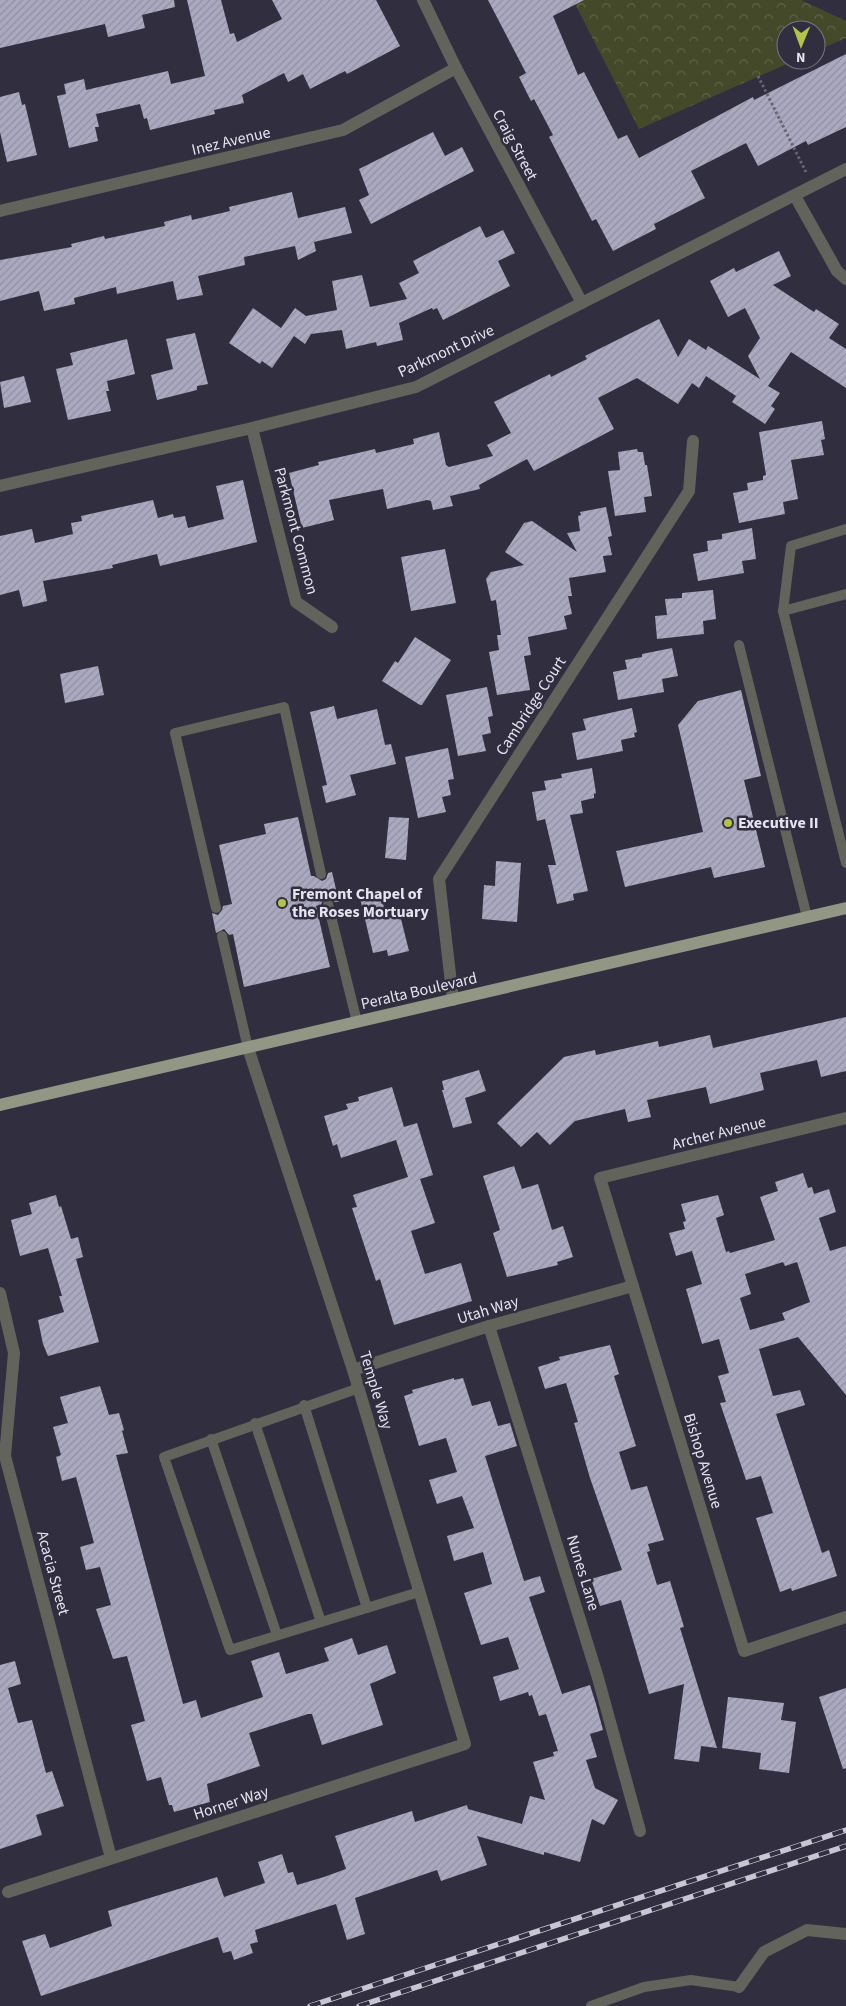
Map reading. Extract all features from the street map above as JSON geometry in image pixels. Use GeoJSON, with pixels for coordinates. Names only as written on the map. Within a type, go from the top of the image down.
{"type":"FeatureCollection","features":[{"type":"Feature","properties":{"kind":"main road","name":"Peralta Boulevard"},"geometry":{"type":"LineString","coordinates":[[0,1105],[846,908]]}},
{"type":"Feature","properties":{"kind":"street","name":"Craig Street"},"geometry":{"type":"LineString","coordinates":[[423,0],[456,68],[582,304]]}},
{"type":"Feature","properties":{"kind":"street","name":"Inez Avenue"},"geometry":{"type":"LineString","coordinates":[[0,211],[343,130],[456,68]]}},
{"type":"Feature","properties":{"kind":"street","name":"Parkmont Drive"},"geometry":{"type":"LineString","coordinates":[[0,486],[252,428],[416,387],[846,169]]}},
{"type":"Feature","properties":{"kind":"street"},"geometry":{"type":"LineString","coordinates":[[795,196],[837,271],[846,279]]}},
{"type":"Feature","properties":{"kind":"street","name":"Parkmont Common"},"geometry":{"type":"LineString","coordinates":[[252,428],[296,602],[332,627]]}},
{"type":"Feature","properties":{"kind":"street","name":"Cambridge Court"},"geometry":{"type":"LineString","coordinates":[[453,1000],[439,879],[689,491],[693,441]]}},
{"type":"Feature","properties":{"kind":"street","name":"Temple Way"},"geometry":{"type":"LineString","coordinates":[[248,1048],[359,1388],[465,1744]]}},
{"type":"Feature","properties":{"kind":"street","name":"Archer Avenue"},"geometry":{"type":"LineString","coordinates":[[600,1178],[846,1118]]}},
{"type":"Feature","properties":{"kind":"street","name":"Bishop Avenue"},"geometry":{"type":"LineString","coordinates":[[600,1178],[744,1650],[846,1617]]}},
{"type":"Feature","properties":{"kind":"street","name":"Utah Way"},"geometry":{"type":"LineString","coordinates":[[353,1370],[489,1326],[633,1286]]}},
{"type":"Feature","properties":{"kind":"street","name":"Acacia Street"},"geometry":{"type":"LineString","coordinates":[[0,1293],[14,1353],[2,1456],[112,1858]]}},
{"type":"Feature","properties":{"kind":"street","name":"Nunes Lane"},"geometry":{"type":"LineString","coordinates":[[489,1326],[598,1678],[640,1831]]}},
{"type":"Feature","properties":{"kind":"street","name":"Horner Way"},"geometry":{"type":"LineString","coordinates":[[8,1892],[465,1744]]}},
{"type":"Feature","properties":{"kind":"street"},"geometry":{"type":"LineString","coordinates":[[739,1987],[764,1952],[807,1930],[846,1934]]}},
{"type":"Feature","properties":{"kind":"lane"},"geometry":{"type":"LineString","coordinates":[[846,529],[791,546],[783,611],[846,863]]}},
{"type":"Feature","properties":{"kind":"lane"},"geometry":{"type":"LineString","coordinates":[[783,611],[846,594]]}},
{"type":"Feature","properties":{"kind":"lane"},"geometry":{"type":"LineString","coordinates":[[739,644],[807,917]]}},
{"type":"Feature","properties":{"kind":"lane"},"geometry":{"type":"LineString","coordinates":[[216,908],[175,732],[284,707],[321,874]]}},
{"type":"Feature","properties":{"kind":"lane"},"geometry":{"type":"LineString","coordinates":[[328,904],[356,1022]]}},
{"type":"Feature","properties":{"kind":"lane"},"geometry":{"type":"LineString","coordinates":[[222,936],[248,1048]]}},
{"type":"Feature","properties":{"kind":"lane"},"geometry":{"type":"LineString","coordinates":[[359,1388],[304,1405],[164,1456],[230,1650],[419,1592]]}},
{"type":"Feature","properties":{"kind":"lane"},"geometry":{"type":"LineString","coordinates":[[304,1405],[367,1608]]}},
{"type":"Feature","properties":{"kind":"lane"},"geometry":{"type":"LineString","coordinates":[[255,1423],[321,1622]]}},
{"type":"Feature","properties":{"kind":"lane"},"geometry":{"type":"LineString","coordinates":[[211,1439],[277,1635]]}},
{"type":"Feature","properties":{"kind":"lane"},"geometry":{"type":"LineString","coordinates":[[591,2006],[644,1987],[690,1980],[739,1987]]}},
{"type":"Feature","properties":{"kind":"path"},"geometry":{"type":"LineString","coordinates":[[758,76],[814,186]]}},
{"type":"Feature","properties":{"kind":"green space"},"geometry":{"type":"Polygon","coordinates":[[[573,0],[801,0],[846,21],[846,38],[826,47],[826,20],[776,20],[776,69],[639,129],[573,0]]]}},
{"type":"Feature","properties":{"kind":"building"},"geometry":{"type":"Polygon","coordinates":[[[0,0],[174,0],[175,7],[142,15],[145,28],[108,37],[105,24],[0,48],[0,0]]]}},
{"type":"Feature","properties":{"kind":"building"},"geometry":{"type":"Polygon","coordinates":[[[187,0],[221,0],[230,34],[234,33],[237,42],[282,19],[272,0],[376,0],[400,46],[347,74],[345,71],[310,89],[303,74],[288,82],[284,73],[242,95],[244,103],[214,110],[215,114],[150,130],[147,118],[144,119],[140,104],[96,114],[99,127],[95,127],[98,141],[69,148],[57,96],[66,94],[64,84],[84,79],[86,90],[168,71],[171,84],[205,76],[187,0]]]}},
{"type":"Feature","properties":{"kind":"building"},"geometry":{"type":"Polygon","coordinates":[[[488,0],[584,0],[553,16],[578,75],[584,72],[618,139],[627,135],[639,158],[753,97],[754,100],[814,70],[826,70],[826,64],[846,54],[846,127],[808,145],[806,141],[758,166],[746,143],[691,171],[705,198],[654,224],[656,229],[613,251],[596,219],[592,221],[549,137],[553,135],[534,99],[531,101],[519,77],[526,73],[488,0]]]}},
{"type":"Feature","properties":{"kind":"building"},"geometry":{"type":"Polygon","coordinates":[[[19,92],[22,105],[25,104],[37,155],[7,162],[0,132],[0,97],[19,92]]]}},
{"type":"Feature","properties":{"kind":"building"},"geometry":{"type":"Polygon","coordinates":[[[433,132],[445,156],[462,147],[474,171],[371,224],[359,200],[369,195],[359,169],[433,132]]]}},
{"type":"Feature","properties":{"kind":"building"},"geometry":{"type":"Polygon","coordinates":[[[292,192],[298,218],[345,207],[352,233],[314,242],[316,251],[298,260],[295,246],[244,257],[245,265],[198,276],[203,295],[177,300],[173,281],[117,294],[116,287],[74,298],[75,304],[44,311],[39,291],[0,301],[0,260],[72,247],[71,244],[104,236],[105,239],[165,226],[164,222],[191,215],[192,220],[230,211],[229,207],[292,192]]]}},
{"type":"Feature","properties":{"kind":"building"},"geometry":{"type":"Polygon","coordinates":[[[480,226],[486,238],[503,230],[515,253],[498,261],[510,286],[443,320],[437,308],[433,310],[432,308],[399,323],[403,340],[377,346],[376,342],[346,349],[342,330],[311,334],[305,344],[294,336],[272,368],[262,361],[260,364],[229,343],[253,308],[281,328],[295,308],[306,316],[337,310],[332,281],[362,275],[370,307],[407,299],[399,283],[419,273],[413,261],[480,226]]]}},
{"type":"Feature","properties":{"kind":"building"},"geometry":{"type":"Polygon","coordinates":[[[779,251],[791,276],[773,285],[814,312],[816,309],[839,324],[829,338],[846,349],[846,388],[791,352],[768,386],[780,393],[771,406],[775,409],[765,424],[732,402],[736,396],[706,376],[699,388],[692,383],[678,404],[637,378],[598,398],[614,429],[534,471],[527,459],[479,485],[480,489],[450,496],[453,506],[433,510],[431,501],[427,500],[387,509],[383,489],[329,500],[334,520],[302,528],[289,473],[319,465],[318,462],[375,449],[376,453],[414,444],[413,439],[439,432],[446,465],[449,467],[493,456],[487,445],[511,433],[494,402],[550,374],[551,377],[587,359],[585,356],[659,319],[678,357],[689,339],[706,350],[708,346],[760,379],[748,356],[760,338],[745,308],[728,317],[710,281],[734,268],[736,272],[779,251]]]}},
{"type":"Feature","properties":{"kind":"building"},"geometry":{"type":"Polygon","coordinates":[[[195,333],[208,384],[197,386],[197,390],[157,400],[151,375],[173,369],[166,339],[195,333]]]}},
{"type":"Feature","properties":{"kind":"building"},"geometry":{"type":"Polygon","coordinates":[[[127,339],[135,374],[107,381],[109,391],[106,391],[111,411],[68,420],[56,369],[73,365],[70,353],[127,339]]]}},
{"type":"Feature","properties":{"kind":"building"},"geometry":{"type":"Polygon","coordinates":[[[24,376],[31,402],[4,408],[0,382],[24,376]]]}},
{"type":"Feature","properties":{"kind":"building"},"geometry":{"type":"Polygon","coordinates":[[[822,421],[825,439],[821,440],[824,455],[791,460],[798,499],[783,502],[785,514],[739,523],[733,493],[748,490],[747,483],[763,480],[763,476],[766,475],[759,432],[822,421]]]}},
{"type":"Feature","properties":{"kind":"building"},"geometry":{"type":"Polygon","coordinates":[[[637,449],[638,452],[643,452],[652,496],[644,497],[646,512],[615,516],[608,471],[620,470],[618,452],[637,449]]]}},
{"type":"Feature","properties":{"kind":"building"},"geometry":{"type":"Polygon","coordinates":[[[243,480],[257,542],[160,566],[157,554],[112,565],[113,568],[43,581],[47,601],[23,607],[19,590],[0,595],[0,536],[32,529],[35,543],[73,534],[71,523],[82,521],[81,516],[153,500],[158,518],[173,514],[174,518],[185,516],[188,528],[224,519],[216,486],[243,480]]]}},
{"type":"Feature","properties":{"kind":"building"},"geometry":{"type":"Polygon","coordinates":[[[606,507],[612,536],[608,537],[612,555],[603,556],[606,572],[569,578],[572,596],[568,596],[572,614],[564,616],[567,629],[528,637],[531,655],[524,656],[530,690],[497,695],[489,652],[499,650],[497,635],[501,635],[496,600],[491,601],[486,579],[491,572],[524,565],[505,552],[524,523],[532,521],[577,552],[567,533],[580,531],[578,516],[581,515],[580,512],[606,507]]]}},
{"type":"Feature","properties":{"kind":"building"},"geometry":{"type":"Polygon","coordinates":[[[752,528],[756,559],[742,561],[744,573],[698,581],[693,554],[708,551],[707,541],[722,539],[722,534],[752,528]]]}},
{"type":"Feature","properties":{"kind":"building"},"geometry":{"type":"Polygon","coordinates":[[[445,549],[456,603],[411,611],[401,557],[445,549]]]}},
{"type":"Feature","properties":{"kind":"building"},"geometry":{"type":"Polygon","coordinates":[[[713,590],[716,619],[703,621],[704,634],[657,639],[655,616],[667,615],[665,599],[682,598],[682,593],[713,590]]]}},
{"type":"Feature","properties":{"kind":"building"},"geometry":{"type":"Polygon","coordinates":[[[415,637],[451,660],[422,705],[382,681],[395,661],[398,663],[415,637]]]}},
{"type":"Feature","properties":{"kind":"building"},"geometry":{"type":"Polygon","coordinates":[[[672,648],[678,676],[662,679],[664,692],[618,700],[613,672],[627,669],[625,660],[642,657],[642,654],[672,648]]]}},
{"type":"Feature","properties":{"kind":"building"},"geometry":{"type":"Polygon","coordinates":[[[98,666],[104,695],[65,703],[60,674],[98,666]]]}},
{"type":"Feature","properties":{"kind":"building"},"geometry":{"type":"Polygon","coordinates":[[[487,687],[493,716],[488,717],[491,733],[482,735],[486,751],[458,756],[446,695],[487,687]]]}},
{"type":"Feature","properties":{"kind":"building","name":"Executive II"},"geometry":{"type":"Polygon","coordinates":[[[741,690],[761,776],[744,780],[765,867],[714,878],[711,867],[625,887],[616,851],[703,832],[678,725],[698,701],[741,690]]]}},
{"type":"Feature","properties":{"kind":"building"},"geometry":{"type":"Polygon","coordinates":[[[334,706],[337,719],[377,709],[385,745],[391,744],[396,764],[350,775],[356,795],[326,803],[322,786],[327,785],[310,712],[334,706]]]}},
{"type":"Feature","properties":{"kind":"building"},"geometry":{"type":"Polygon","coordinates":[[[632,708],[637,732],[634,733],[635,737],[621,740],[623,751],[577,760],[572,733],[586,730],[583,719],[632,708]]]}},
{"type":"Feature","properties":{"kind":"building"},"geometry":{"type":"Polygon","coordinates":[[[448,748],[454,779],[448,780],[451,795],[442,797],[446,812],[418,818],[405,757],[448,748]]]}},
{"type":"Feature","properties":{"kind":"building"},"geometry":{"type":"Polygon","coordinates":[[[592,768],[596,793],[594,798],[581,801],[583,813],[570,815],[588,891],[573,894],[574,900],[557,904],[548,865],[556,865],[545,819],[537,821],[532,792],[546,790],[544,781],[562,778],[561,774],[592,768]]]}},
{"type":"Feature","properties":{"kind":"building","name":"Fremont Chapel of the Roses Mortuary"},"geometry":{"type":"Polygon","coordinates":[[[298,817],[311,876],[322,881],[326,879],[328,873],[332,872],[339,902],[335,902],[327,897],[323,899],[321,905],[316,906],[330,967],[244,987],[233,934],[229,935],[224,929],[216,933],[212,913],[218,915],[223,906],[232,904],[219,845],[266,834],[264,824],[298,817]]]}},
{"type":"Feature","properties":{"kind":"building"},"geometry":{"type":"Polygon","coordinates":[[[389,817],[409,818],[406,860],[385,858],[389,817]]]}},
{"type":"Feature","properties":{"kind":"building"},"geometry":{"type":"Polygon","coordinates":[[[496,861],[521,863],[517,922],[482,919],[484,885],[495,886],[496,861]]]}},
{"type":"Feature","properties":{"kind":"building"},"geometry":{"type":"Polygon","coordinates":[[[380,892],[386,915],[399,911],[409,951],[388,956],[387,950],[373,953],[360,898],[380,892]]]}},
{"type":"Feature","properties":{"kind":"building"},"geometry":{"type":"Polygon","coordinates":[[[846,1017],[846,1071],[821,1077],[817,1060],[760,1073],[764,1090],[710,1104],[706,1087],[647,1100],[651,1117],[628,1122],[625,1109],[575,1121],[550,1145],[537,1132],[521,1147],[497,1123],[564,1057],[595,1050],[596,1055],[658,1041],[659,1047],[710,1035],[713,1048],[846,1017]]]}},
{"type":"Feature","properties":{"kind":"building"},"geometry":{"type":"Polygon","coordinates":[[[479,1070],[486,1091],[465,1098],[472,1123],[453,1128],[442,1090],[444,1090],[442,1081],[479,1070]]]}},
{"type":"Feature","properties":{"kind":"building"},"geometry":{"type":"Polygon","coordinates":[[[392,1087],[404,1127],[417,1123],[433,1175],[420,1179],[435,1223],[411,1231],[425,1274],[461,1263],[472,1301],[394,1325],[380,1279],[376,1281],[352,1208],[357,1207],[353,1195],[408,1177],[396,1140],[341,1158],[337,1144],[333,1146],[324,1116],[348,1109],[346,1104],[359,1101],[358,1097],[392,1087]]]}},
{"type":"Feature","properties":{"kind":"building"},"geometry":{"type":"Polygon","coordinates":[[[514,1166],[522,1189],[538,1184],[552,1230],[563,1226],[573,1257],[557,1262],[558,1265],[507,1277],[493,1233],[500,1230],[483,1176],[514,1166]]]}},
{"type":"Feature","properties":{"kind":"building"},"geometry":{"type":"Polygon","coordinates":[[[803,1173],[808,1188],[812,1187],[814,1194],[829,1189],[836,1212],[819,1218],[830,1251],[846,1246],[846,1395],[798,1337],[759,1349],[773,1396],[800,1390],[805,1405],[776,1414],[822,1553],[829,1550],[837,1576],[792,1591],[791,1588],[780,1592],[756,1518],[773,1513],[761,1476],[746,1480],[720,1403],[726,1402],[718,1376],[729,1373],[719,1339],[702,1344],[686,1289],[702,1284],[692,1251],[676,1256],[669,1233],[685,1229],[683,1222],[686,1221],[681,1204],[718,1195],[724,1215],[716,1218],[726,1252],[729,1251],[730,1253],[775,1240],[760,1197],[778,1191],[775,1182],[803,1173]],[[783,1262],[745,1274],[751,1294],[740,1298],[750,1330],[785,1320],[782,1313],[810,1302],[797,1262],[785,1266],[783,1262]]]}},
{"type":"Feature","properties":{"kind":"building"},"geometry":{"type":"Polygon","coordinates":[[[56,1195],[71,1239],[78,1237],[83,1257],[76,1259],[99,1342],[48,1356],[43,1344],[38,1320],[64,1312],[59,1296],[62,1296],[48,1248],[20,1256],[11,1220],[32,1214],[29,1203],[56,1195]]]}},
{"type":"Feature","properties":{"kind":"building"},"geometry":{"type":"Polygon","coordinates":[[[610,1345],[619,1374],[614,1376],[636,1446],[619,1452],[631,1490],[647,1486],[664,1540],[648,1544],[650,1551],[647,1552],[657,1585],[670,1581],[684,1627],[680,1628],[717,1748],[701,1746],[699,1762],[674,1759],[684,1684],[649,1694],[621,1600],[600,1606],[591,1579],[622,1570],[590,1478],[574,1423],[578,1422],[566,1383],[545,1389],[538,1367],[560,1360],[559,1357],[610,1345]]]}},
{"type":"Feature","properties":{"kind":"building"},"geometry":{"type":"Polygon","coordinates":[[[454,1378],[454,1380],[463,1378],[472,1406],[490,1401],[498,1426],[510,1423],[517,1446],[485,1456],[524,1581],[540,1576],[545,1592],[529,1597],[562,1694],[590,1685],[603,1730],[590,1734],[597,1757],[586,1760],[595,1788],[618,1800],[604,1825],[592,1819],[580,1862],[544,1852],[544,1855],[477,1836],[487,1865],[441,1881],[437,1870],[355,1898],[365,1934],[347,1940],[336,1904],[255,1930],[258,1942],[250,1944],[253,1953],[234,1960],[231,1951],[223,1953],[218,1937],[41,1996],[22,1941],[45,1934],[50,1948],[112,1926],[108,1911],[217,1877],[224,1897],[265,1883],[258,1862],[282,1854],[288,1873],[293,1872],[297,1885],[324,1877],[346,1869],[335,1836],[412,1811],[415,1822],[467,1805],[468,1809],[522,1824],[530,1796],[545,1800],[533,1762],[554,1756],[553,1752],[558,1751],[546,1714],[539,1716],[532,1695],[529,1696],[528,1692],[500,1701],[493,1677],[519,1669],[508,1637],[481,1645],[464,1593],[492,1584],[483,1552],[454,1561],[447,1536],[474,1528],[462,1496],[437,1504],[429,1480],[457,1472],[446,1438],[419,1446],[404,1396],[413,1393],[412,1390],[454,1378]]]}},
{"type":"Feature","properties":{"kind":"building"},"geometry":{"type":"Polygon","coordinates":[[[100,1386],[109,1415],[119,1413],[124,1430],[122,1431],[128,1453],[116,1455],[183,1704],[196,1700],[201,1718],[263,1697],[251,1661],[279,1652],[286,1674],[329,1661],[324,1648],[352,1638],[358,1655],[387,1645],[396,1673],[370,1684],[383,1725],[322,1745],[312,1714],[249,1733],[260,1766],[207,1784],[210,1802],[174,1812],[172,1805],[169,1805],[161,1777],[147,1781],[131,1725],[145,1721],[127,1656],[113,1659],[96,1609],[111,1605],[100,1567],[86,1570],[80,1547],[94,1543],[76,1477],[62,1481],[56,1457],[61,1455],[53,1427],[68,1423],[60,1397],[100,1386]]]}},
{"type":"Feature","properties":{"kind":"building"},"geometry":{"type":"Polygon","coordinates":[[[15,1661],[21,1684],[8,1688],[18,1723],[32,1720],[46,1773],[52,1771],[64,1806],[36,1815],[42,1835],[0,1849],[0,1665],[15,1661]]]}},
{"type":"Feature","properties":{"kind":"building"},"geometry":{"type":"Polygon","coordinates":[[[846,1688],[846,1768],[843,1769],[819,1697],[846,1688]]]}},
{"type":"Feature","properties":{"kind":"building"},"geometry":{"type":"Polygon","coordinates":[[[728,1697],[784,1703],[781,1720],[796,1722],[789,1773],[759,1769],[761,1753],[722,1748],[728,1697]]]}},
{"type":"Feature","properties":{"kind":"railway"},"geometry":{"type":"LineString","coordinates":[[310,2006],[846,1830]]}},
{"type":"Feature","properties":{"kind":"railway"},"geometry":{"type":"LineString","coordinates":[[359,2006],[846,1846]]}},
{"type":"Feature","properties":{"kind":"place","name":"Executive II"},"geometry":{"type":"Point","coordinates":[728,823]}},
{"type":"Feature","properties":{"kind":"place","name":"Fremont Chapel of the Roses Mortuary"},"geometry":{"type":"Point","coordinates":[282,903]}}]}
